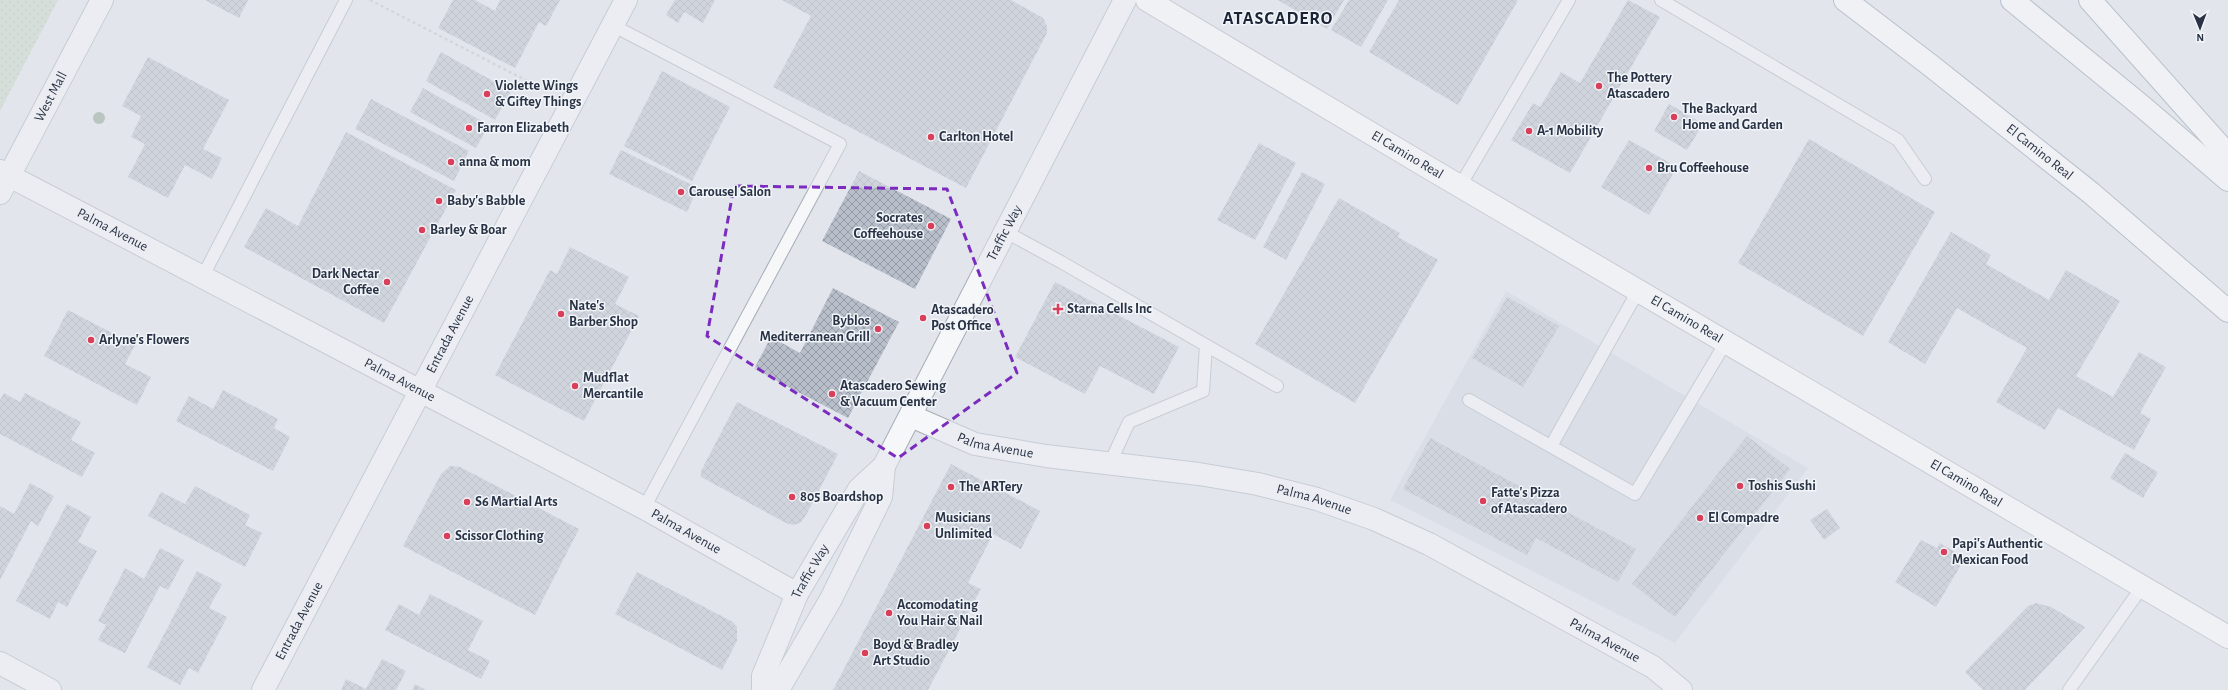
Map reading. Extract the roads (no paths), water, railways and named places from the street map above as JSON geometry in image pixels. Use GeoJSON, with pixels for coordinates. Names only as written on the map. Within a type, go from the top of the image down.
{"type":"FeatureCollection","features":[{"type":"Feature","properties":{"kind":"main road","name":"El Camino Real"},"geometry":{"type":"LineString","coordinates":[[1147,0],[1638,291],[2228,637]]}},
{"type":"Feature","properties":{"kind":"main road","name":"El Camino Real"},"geometry":{"type":"LineString","coordinates":[[1845,0],[1930,65],[2091,193],[2228,311]]}},
{"type":"Feature","properties":{"kind":"main road"},"geometry":{"type":"LineString","coordinates":[[2012,0],[2144,108],[2228,180]]}},
{"type":"Feature","properties":{"kind":"main road"},"geometry":{"type":"LineString","coordinates":[[2090,0],[2228,156]]}},
{"type":"Feature","properties":{"kind":"street","name":"West Mall"},"geometry":{"type":"LineString","coordinates":[[3,180],[102,0]]}},
{"type":"Feature","properties":{"kind":"street","name":"Entrada Avenue"},"geometry":{"type":"LineString","coordinates":[[263,690],[626,0]]}},
{"type":"Feature","properties":{"kind":"street","name":"Traffic Way"},"geometry":{"type":"LineString","coordinates":[[763,690],[763,676],[797,594],[859,489],[884,466],[1124,0]]}},
{"type":"Feature","properties":{"kind":"street","name":"Palma Avenue"},"geometry":{"type":"LineString","coordinates":[[3,180],[203,276],[644,508],[797,594]]}},
{"type":"Feature","properties":{"kind":"street","name":"Palma Avenue"},"geometry":{"type":"LineString","coordinates":[[911,416],[975,444],[1046,456],[1199,474],[1258,484],[1317,499],[1374,519],[1429,544],[1653,667],[1681,690]]}},
{"type":"Feature","properties":{"kind":"street","name":"Traffic Way"},"geometry":{"type":"LineString","coordinates":[[772,690],[782,683],[831,599],[881,497],[884,466]]}},
{"type":"Feature","properties":{"kind":"street"},"geometry":{"type":"LineString","coordinates":[[0,663],[50,690]]}},
{"type":"Feature","properties":{"kind":"lane"},"geometry":{"type":"LineString","coordinates":[[203,276],[346,0]]}},
{"type":"Feature","properties":{"kind":"lane"},"geometry":{"type":"LineString","coordinates":[[1460,186],[1569,0]]}},
{"type":"Feature","properties":{"kind":"lane"},"geometry":{"type":"LineString","coordinates":[[1661,0],[1898,140],[1925,179]]}},
{"type":"Feature","properties":{"kind":"lane"},"geometry":{"type":"LineString","coordinates":[[612,25],[840,144],[644,508]]}},
{"type":"Feature","properties":{"kind":"lane"},"geometry":{"type":"LineString","coordinates":[[1004,231],[1277,386]]}},
{"type":"Feature","properties":{"kind":"lane"},"geometry":{"type":"LineString","coordinates":[[1551,446],[1638,291]]}},
{"type":"Feature","properties":{"kind":"lane"},"geometry":{"type":"LineString","coordinates":[[1469,400],[1635,494],[1726,342]]}},
{"type":"Feature","properties":{"kind":"lane"},"geometry":{"type":"LineString","coordinates":[[1110,463],[1129,422],[1203,391],[1206,346]]}},
{"type":"Feature","properties":{"kind":"lane"},"geometry":{"type":"LineString","coordinates":[[2069,690],[2142,586]]}},
{"type":"Feature","properties":{"kind":"place","name":"The Pottery Atascadero"},"geometry":{"type":"Point","coordinates":[1599,86]}},
{"type":"Feature","properties":{"kind":"place","name":"Violette Wings & Giftey Things"},"geometry":{"type":"Point","coordinates":[487,94]}},
{"type":"Feature","properties":{"kind":"place","name":"The Backyard Home and Garden"},"geometry":{"type":"Point","coordinates":[1674,117]}},
{"type":"Feature","properties":{"kind":"place","name":"Farron Elizabeth"},"geometry":{"type":"Point","coordinates":[469,128]}},
{"type":"Feature","properties":{"kind":"place","name":"A-1 Mobility"},"geometry":{"type":"Point","coordinates":[1529,131]}},
{"type":"Feature","properties":{"kind":"place","name":"Carlton Hotel"},"geometry":{"type":"Point","coordinates":[931,137]}},
{"type":"Feature","properties":{"kind":"place","name":"anna & mom"},"geometry":{"type":"Point","coordinates":[451,162]}},
{"type":"Feature","properties":{"kind":"place","name":"Bru Coffeehouse"},"geometry":{"type":"Point","coordinates":[1649,168]}},
{"type":"Feature","properties":{"kind":"place","name":"Carousel Salon"},"geometry":{"type":"Point","coordinates":[681,192]}},
{"type":"Feature","properties":{"kind":"place","name":"Baby's Babble"},"geometry":{"type":"Point","coordinates":[439,201]}},
{"type":"Feature","properties":{"kind":"place","name":"Socrates Coffeehouse"},"geometry":{"type":"Point","coordinates":[931,226]}},
{"type":"Feature","properties":{"kind":"place","name":"Barley & Boar"},"geometry":{"type":"Point","coordinates":[422,230]}},
{"type":"Feature","properties":{"kind":"place","name":"Dark Nectar Coffee"},"geometry":{"type":"Point","coordinates":[387,282]}},
{"type":"Feature","properties":{"kind":"place","name":"Starna Cells Inc"},"geometry":{"type":"Point","coordinates":[1058,309]}},
{"type":"Feature","properties":{"kind":"place","name":"Nate's Barber Shop"},"geometry":{"type":"Point","coordinates":[561,314]}},
{"type":"Feature","properties":{"kind":"place","name":"Atascadero Post Office"},"geometry":{"type":"Point","coordinates":[923,318]}},
{"type":"Feature","properties":{"kind":"place","name":"Byblos Mediterranean Grill"},"geometry":{"type":"Point","coordinates":[878,329]}},
{"type":"Feature","properties":{"kind":"place","name":"Arlyne's Flowers"},"geometry":{"type":"Point","coordinates":[91,340]}},
{"type":"Feature","properties":{"kind":"place","name":"Mudflat Mercantile"},"geometry":{"type":"Point","coordinates":[575,386]}},
{"type":"Feature","properties":{"kind":"place","name":"Atascadero Sewing & Vacuum Center"},"geometry":{"type":"Point","coordinates":[832,394]}},
{"type":"Feature","properties":{"kind":"place","name":"Toshis Sushi"},"geometry":{"type":"Point","coordinates":[1740,486]}},
{"type":"Feature","properties":{"kind":"place","name":"The ARTery"},"geometry":{"type":"Point","coordinates":[951,487]}},
{"type":"Feature","properties":{"kind":"place","name":"805 Boardshop"},"geometry":{"type":"Point","coordinates":[792,497]}},
{"type":"Feature","properties":{"kind":"place","name":"Fatte's Pizza of Atascadero"},"geometry":{"type":"Point","coordinates":[1483,501]}},
{"type":"Feature","properties":{"kind":"place","name":"S6 Martial Arts"},"geometry":{"type":"Point","coordinates":[467,502]}},
{"type":"Feature","properties":{"kind":"place","name":"El Compadre"},"geometry":{"type":"Point","coordinates":[1700,518]}},
{"type":"Feature","properties":{"kind":"place","name":"Musicians Unlimited"},"geometry":{"type":"Point","coordinates":[927,526]}},
{"type":"Feature","properties":{"kind":"place","name":"Scissor Clothing"},"geometry":{"type":"Point","coordinates":[447,536]}},
{"type":"Feature","properties":{"kind":"place","name":"Papi's Authentic Mexican Food"},"geometry":{"type":"Point","coordinates":[1944,552]}},
{"type":"Feature","properties":{"kind":"place","name":"Accomodating You Hair & Nail"},"geometry":{"type":"Point","coordinates":[889,613]}},
{"type":"Feature","properties":{"kind":"place","name":"Boyd & Bradley Art Studio"},"geometry":{"type":"Point","coordinates":[865,653]}},
{"type":"Feature","properties":{"kind":"district","name":"ATASCADERO"},"geometry":{"type":"Point","coordinates":[1278,19]}}]}
